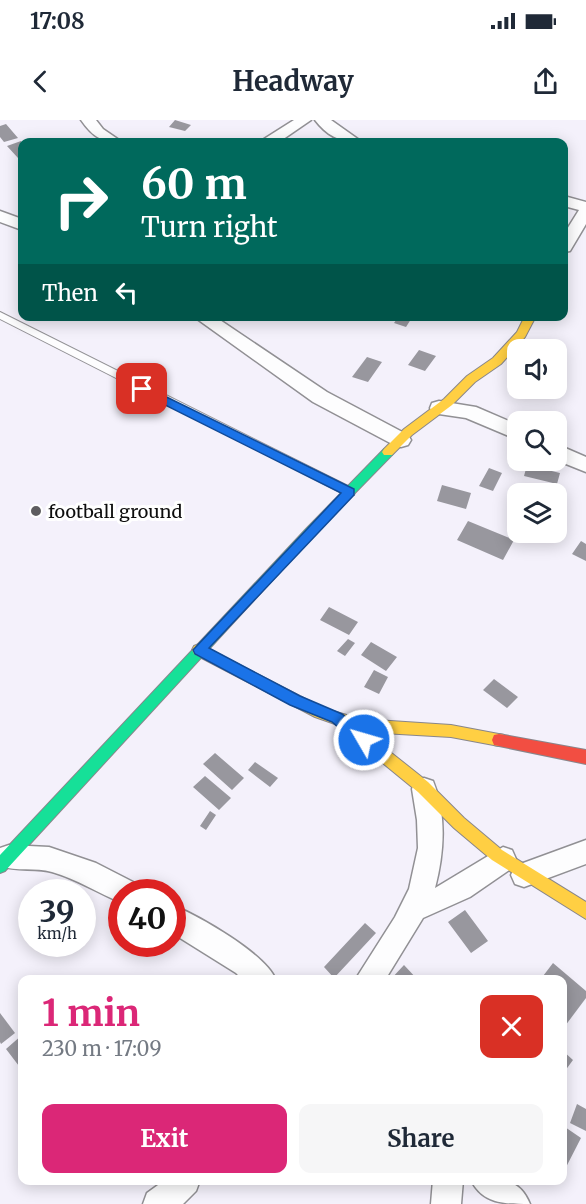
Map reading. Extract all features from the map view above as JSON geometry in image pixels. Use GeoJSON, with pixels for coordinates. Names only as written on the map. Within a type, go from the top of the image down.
{"type":"FeatureCollection","features":[{"type":"Feature","properties":{"kind":"street"},"geometry":{"type":"LineString","coordinates":[[88,120],[98,132],[108,138]]}},
{"type":"Feature","properties":{"kind":"street"},"geometry":{"type":"LineString","coordinates":[[275,138],[304,120]]}},
{"type":"Feature","properties":{"kind":"street"},"geometry":{"type":"LineString","coordinates":[[322,120],[347,138]]}},
{"type":"Feature","properties":{"kind":"street"},"geometry":{"type":"LineString","coordinates":[[568,202],[586,209],[568,240]]}},
{"type":"Feature","properties":{"kind":"street"},"geometry":{"type":"LineString","coordinates":[[0,216],[18,223]]}},
{"type":"Feature","properties":{"kind":"street"},"geometry":{"type":"LineString","coordinates":[[209,321],[320,397],[401,440]]}},
{"type":"Feature","properties":{"kind":"street"},"geometry":{"type":"LineString","coordinates":[[4,862],[199,650],[408,432],[440,408],[471,379],[497,361],[521,334],[528,321]]}},
{"type":"Feature","properties":{"kind":"street"},"geometry":{"type":"LineString","coordinates":[[440,408],[469,412],[507,428]]}},
{"type":"Feature","properties":{"kind":"street"},"geometry":{"type":"LineString","coordinates":[[567,456],[586,465]]}},
{"type":"Feature","properties":{"kind":"street"},"geometry":{"type":"LineString","coordinates":[[199,650],[295,701],[360,725],[451,731],[586,757]]}},
{"type":"Feature","properties":{"kind":"street"},"geometry":{"type":"LineString","coordinates":[[337,718],[423,787],[459,824],[503,859],[524,875],[586,911]]}},
{"type":"Feature","properties":{"kind":"street"},"geometry":{"type":"LineString","coordinates":[[372,975],[392,947],[423,889],[429,857],[430,825],[423,787]]}},
{"type":"Feature","properties":{"kind":"street"},"geometry":{"type":"LineString","coordinates":[[524,875],[586,852]]}},
{"type":"Feature","properties":{"kind":"street"},"geometry":{"type":"LineString","coordinates":[[415,907],[439,901],[457,892],[503,859]]}},
{"type":"Feature","properties":{"kind":"street"},"geometry":{"type":"LineString","coordinates":[[4,862],[49,860],[87,873],[108,883]]}},
{"type":"Feature","properties":{"kind":"street"},"geometry":{"type":"LineString","coordinates":[[186,927],[246,963],[258,975]]}},
{"type":"Feature","properties":{"kind":"street"},"geometry":{"type":"LineString","coordinates":[[158,1204],[181,1185]]}},
{"type":"Feature","properties":{"kind":"street"},"geometry":{"type":"LineString","coordinates":[[446,1204],[448,1185]]}},
{"type":"Feature","properties":{"kind":"street"},"geometry":{"type":"LineString","coordinates":[[492,1185],[515,1204]]}},
{"type":"Feature","properties":{"kind":"lane"},"geometry":{"type":"LineString","coordinates":[[0,315],[350,492]]}},
{"type":"Feature","properties":{"kind":"building"},"geometry":{"type":"Polygon","coordinates":[[[175,120],[191,125],[185,131],[169,127],[175,120]]]}},
{"type":"Feature","properties":{"kind":"building"},"geometry":{"type":"Polygon","coordinates":[[[6,124],[18,138],[4,142],[0,137],[0,126],[6,124]]]}},
{"type":"Feature","properties":{"kind":"building"},"geometry":{"type":"Polygon","coordinates":[[[18,142],[18,158],[7,146],[18,142]]]}},
{"type":"Feature","properties":{"kind":"building"},"geometry":{"type":"Polygon","coordinates":[[[395,321],[410,321],[406,327],[394,323],[395,321]]]}},
{"type":"Feature","properties":{"kind":"building"},"geometry":{"type":"Polygon","coordinates":[[[419,350],[436,356],[425,371],[408,365],[419,350]]]}},
{"type":"Feature","properties":{"kind":"building"},"geometry":{"type":"Polygon","coordinates":[[[367,357],[382,362],[368,382],[352,377],[367,357]]]}},
{"type":"Feature","properties":{"kind":"building"},"geometry":{"type":"Polygon","coordinates":[[[489,468],[502,473],[493,491],[479,486],[489,468]]]}},
{"type":"Feature","properties":{"kind":"building"},"geometry":{"type":"Polygon","coordinates":[[[525,471],[560,473],[557,483],[524,476],[525,471]]]}},
{"type":"Feature","properties":{"kind":"building"},"geometry":{"type":"Polygon","coordinates":[[[442,485],[471,493],[466,509],[437,501],[442,485]]]}},
{"type":"Feature","properties":{"kind":"building"},"geometry":{"type":"Polygon","coordinates":[[[468,521],[507,537],[507,543],[512,543],[503,560],[457,540],[468,521]]]}},
{"type":"Feature","properties":{"kind":"building"},"geometry":{"type":"Polygon","coordinates":[[[581,541],[586,544],[586,561],[572,554],[581,541]]]}},
{"type":"Feature","properties":{"kind":"building"},"geometry":{"type":"Polygon","coordinates":[[[329,607],[358,622],[349,635],[320,620],[329,607]]]}},
{"type":"Feature","properties":{"kind":"building"},"geometry":{"type":"Polygon","coordinates":[[[348,639],[355,643],[345,656],[337,651],[348,639]]]}},
{"type":"Feature","properties":{"kind":"building"},"geometry":{"type":"Polygon","coordinates":[[[371,642],[397,657],[386,671],[361,655],[371,642]]]}},
{"type":"Feature","properties":{"kind":"building"},"geometry":{"type":"Polygon","coordinates":[[[374,670],[388,677],[379,694],[364,687],[374,670]]]}},
{"type":"Feature","properties":{"kind":"building"},"geometry":{"type":"Polygon","coordinates":[[[494,679],[518,697],[507,708],[483,690],[494,679]]]}},
{"type":"Feature","properties":{"kind":"building"},"geometry":{"type":"Polygon","coordinates":[[[215,753],[244,778],[232,790],[203,764],[215,753]]]}},
{"type":"Feature","properties":{"kind":"building"},"geometry":{"type":"Polygon","coordinates":[[[255,762],[278,778],[270,787],[248,770],[255,762]]]}},
{"type":"Feature","properties":{"kind":"building"},"geometry":{"type":"Polygon","coordinates":[[[205,776],[231,798],[219,810],[193,787],[205,776]]]}},
{"type":"Feature","properties":{"kind":"building"},"geometry":{"type":"Polygon","coordinates":[[[210,811],[216,815],[206,830],[200,826],[210,811]]]}},
{"type":"Feature","properties":{"kind":"building"},"geometry":{"type":"Polygon","coordinates":[[[465,910],[488,941],[471,953],[448,922],[465,910]]]}},
{"type":"Feature","properties":{"kind":"building"},"geometry":{"type":"Polygon","coordinates":[[[365,923],[376,933],[337,975],[331,975],[324,967],[365,923]]]}},
{"type":"Feature","properties":{"kind":"building"},"geometry":{"type":"Polygon","coordinates":[[[553,963],[586,991],[586,998],[567,1023],[567,975],[544,975],[553,963]]]}},
{"type":"Feature","properties":{"kind":"building"},"geometry":{"type":"Polygon","coordinates":[[[404,965],[413,975],[395,975],[404,965]]]}},
{"type":"Feature","properties":{"kind":"building"},"geometry":{"type":"Polygon","coordinates":[[[0,1013],[15,1033],[1,1044],[0,1042],[0,1013]]]}},
{"type":"Feature","properties":{"kind":"building"},"geometry":{"type":"Polygon","coordinates":[[[18,1038],[18,1065],[6,1049],[18,1038]]]}},
{"type":"Feature","properties":{"kind":"building"},"geometry":{"type":"Polygon","coordinates":[[[567,1055],[573,1060],[567,1068],[567,1055]]]}},
{"type":"Feature","properties":{"kind":"building"},"geometry":{"type":"Polygon","coordinates":[[[577,1104],[586,1109],[586,1131],[570,1123],[577,1104]]]}},
{"type":"Feature","properties":{"kind":"building"},"geometry":{"type":"Polygon","coordinates":[[[567,1128],[581,1138],[567,1165],[567,1128]]]}},
{"type":"Feature","properties":{"kind":"traffic: fast"},"geometry":{"type":"LineString","coordinates":[[0,866],[310,532],[388,452]]}},
{"type":"Feature","properties":{"kind":"traffic: slow"},"geometry":{"type":"LineString","coordinates":[[388,452],[408,432],[448,402],[471,379],[497,361],[521,334],[528,321]]}},
{"type":"Feature","properties":{"kind":"traffic: slow"},"geometry":{"type":"LineString","coordinates":[[199,650],[320,713],[360,725],[451,731],[499,740]]}},
{"type":"Feature","properties":{"kind":"traffic: slow"},"geometry":{"type":"LineString","coordinates":[[341,721],[423,787],[459,823],[497,855],[586,911]]}},
{"type":"Feature","properties":{"kind":"traffic: jam"},"geometry":{"type":"LineString","coordinates":[[499,740],[586,757]]}},
{"type":"Feature","properties":{"kind":"place","name":"football ground"},"geometry":{"type":"Point","coordinates":[36,511]}},
{"type":"Feature","properties":{"kind":"route"},"geometry":{"type":"LineString","coordinates":[[142,389],[350,492],[199,650],[295,701],[337,718],[364,740]]}}]}
